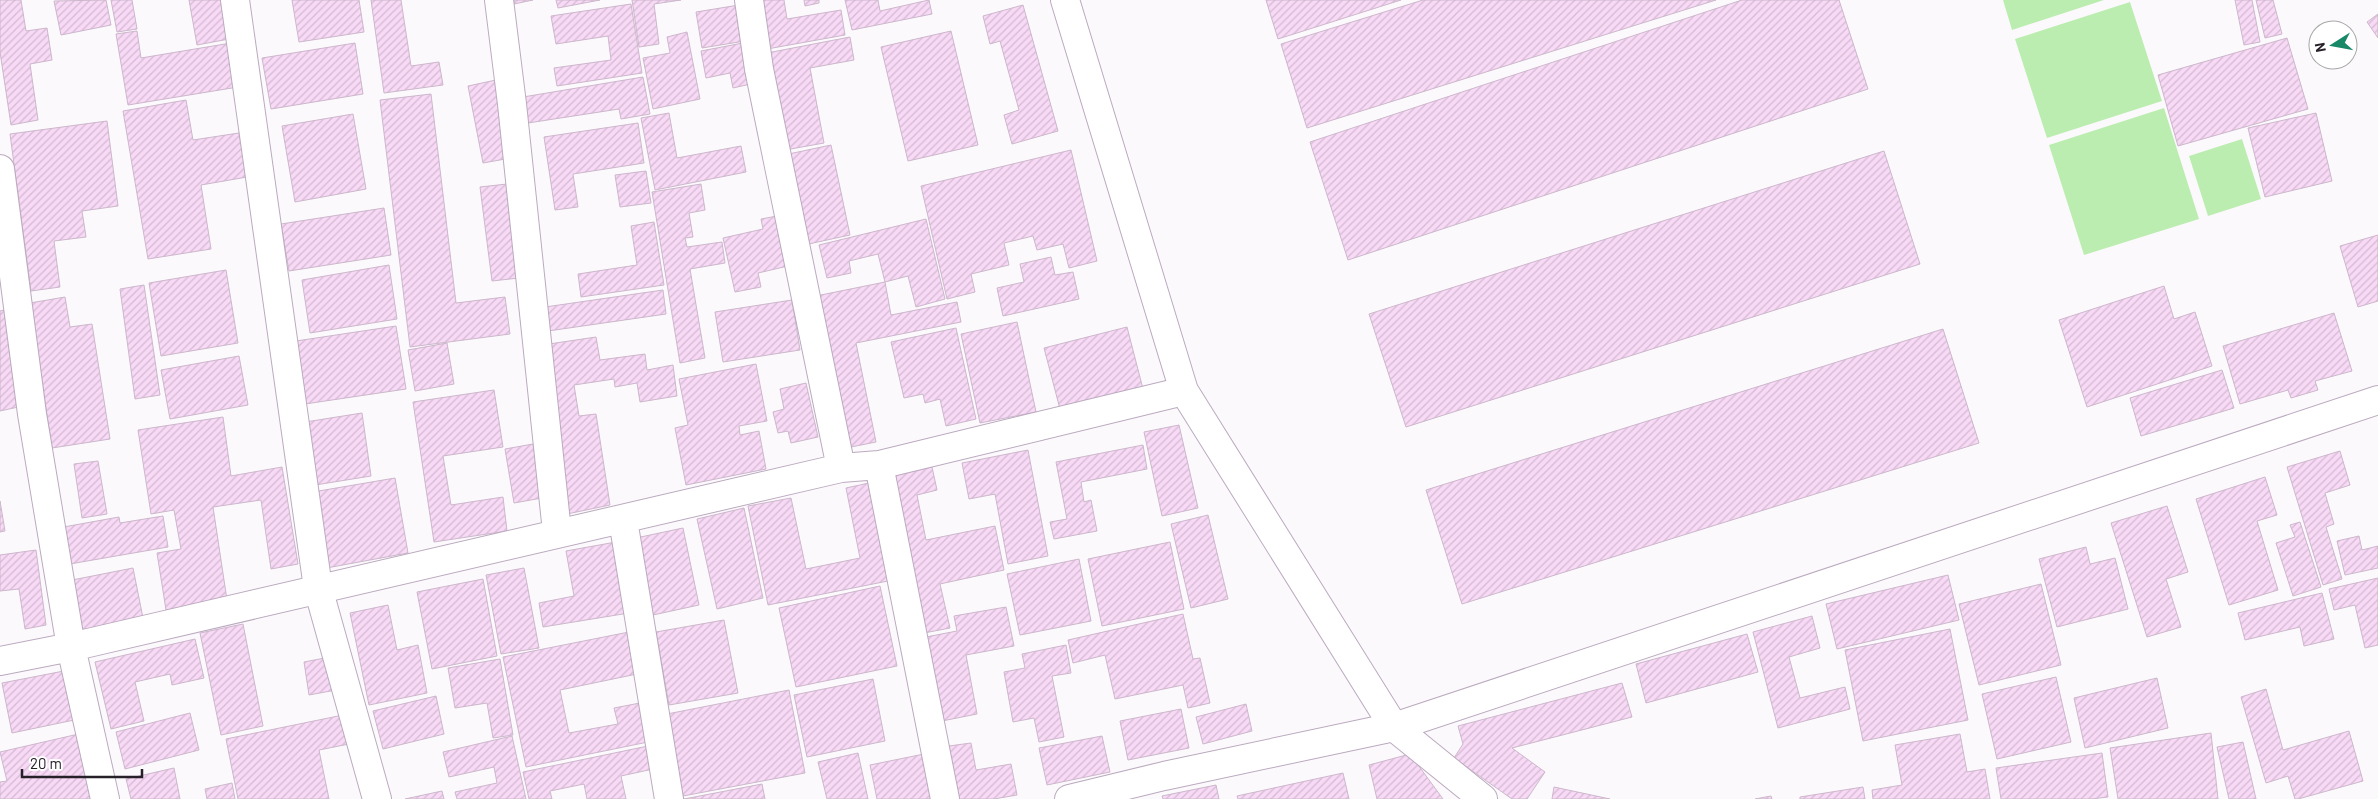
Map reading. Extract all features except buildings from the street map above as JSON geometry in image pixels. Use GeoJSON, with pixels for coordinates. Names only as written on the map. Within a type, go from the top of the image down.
{"type":"FeatureCollection","features":[{"type":"Feature","properties":{"kind":"street"},"geometry":{"type":"LineString","coordinates":[[235,0],[318,588],[376,799]]}},
{"type":"Feature","properties":{"kind":"street"},"geometry":{"type":"LineString","coordinates":[[499,0],[512,104],[557,532]]}},
{"type":"Feature","properties":{"kind":"street"},"geometry":{"type":"LineString","coordinates":[[749,0],[759,69],[841,468]]}},
{"type":"Feature","properties":{"kind":"street"},"geometry":{"type":"LineString","coordinates":[[1065,0],[1184,392],[1394,726],[1483,799]]}},
{"type":"Feature","properties":{"kind":"street"},"geometry":{"type":"LineString","coordinates":[[0,169],[32,414],[71,646],[105,799]]}},
{"type":"Feature","properties":{"kind":"street"},"geometry":{"type":"LineString","coordinates":[[0,661],[557,532],[623,520],[841,468],[879,465],[1184,392]]}},
{"type":"Feature","properties":{"kind":"street"},"geometry":{"type":"LineString","coordinates":[[1069,799],[1164,776],[1394,726],[2378,400]]}},
{"type":"Feature","properties":{"kind":"street"},"geometry":{"type":"LineString","coordinates":[[879,465],[945,799]]}},
{"type":"Feature","properties":{"kind":"street"},"geometry":{"type":"LineString","coordinates":[[623,520],[669,799]]}},
{"type":"Feature","properties":{"kind":"green space"},"geometry":{"type":"Polygon","coordinates":[[[2003,0],[2104,0],[2012,30],[2003,0]]]}},
{"type":"Feature","properties":{"kind":"green space"},"geometry":{"type":"Polygon","coordinates":[[[2130,2],[2162,101],[2047,138],[2015,39],[2130,2]]]}},
{"type":"Feature","properties":{"kind":"green space"},"geometry":{"type":"Polygon","coordinates":[[[2164,108],[2199,219],[2084,255],[2049,145],[2164,108]]]}},
{"type":"Feature","properties":{"kind":"green space"},"geometry":{"type":"Polygon","coordinates":[[[2242,139],[2261,199],[2208,216],[2189,156],[2242,139]]]}}]}
